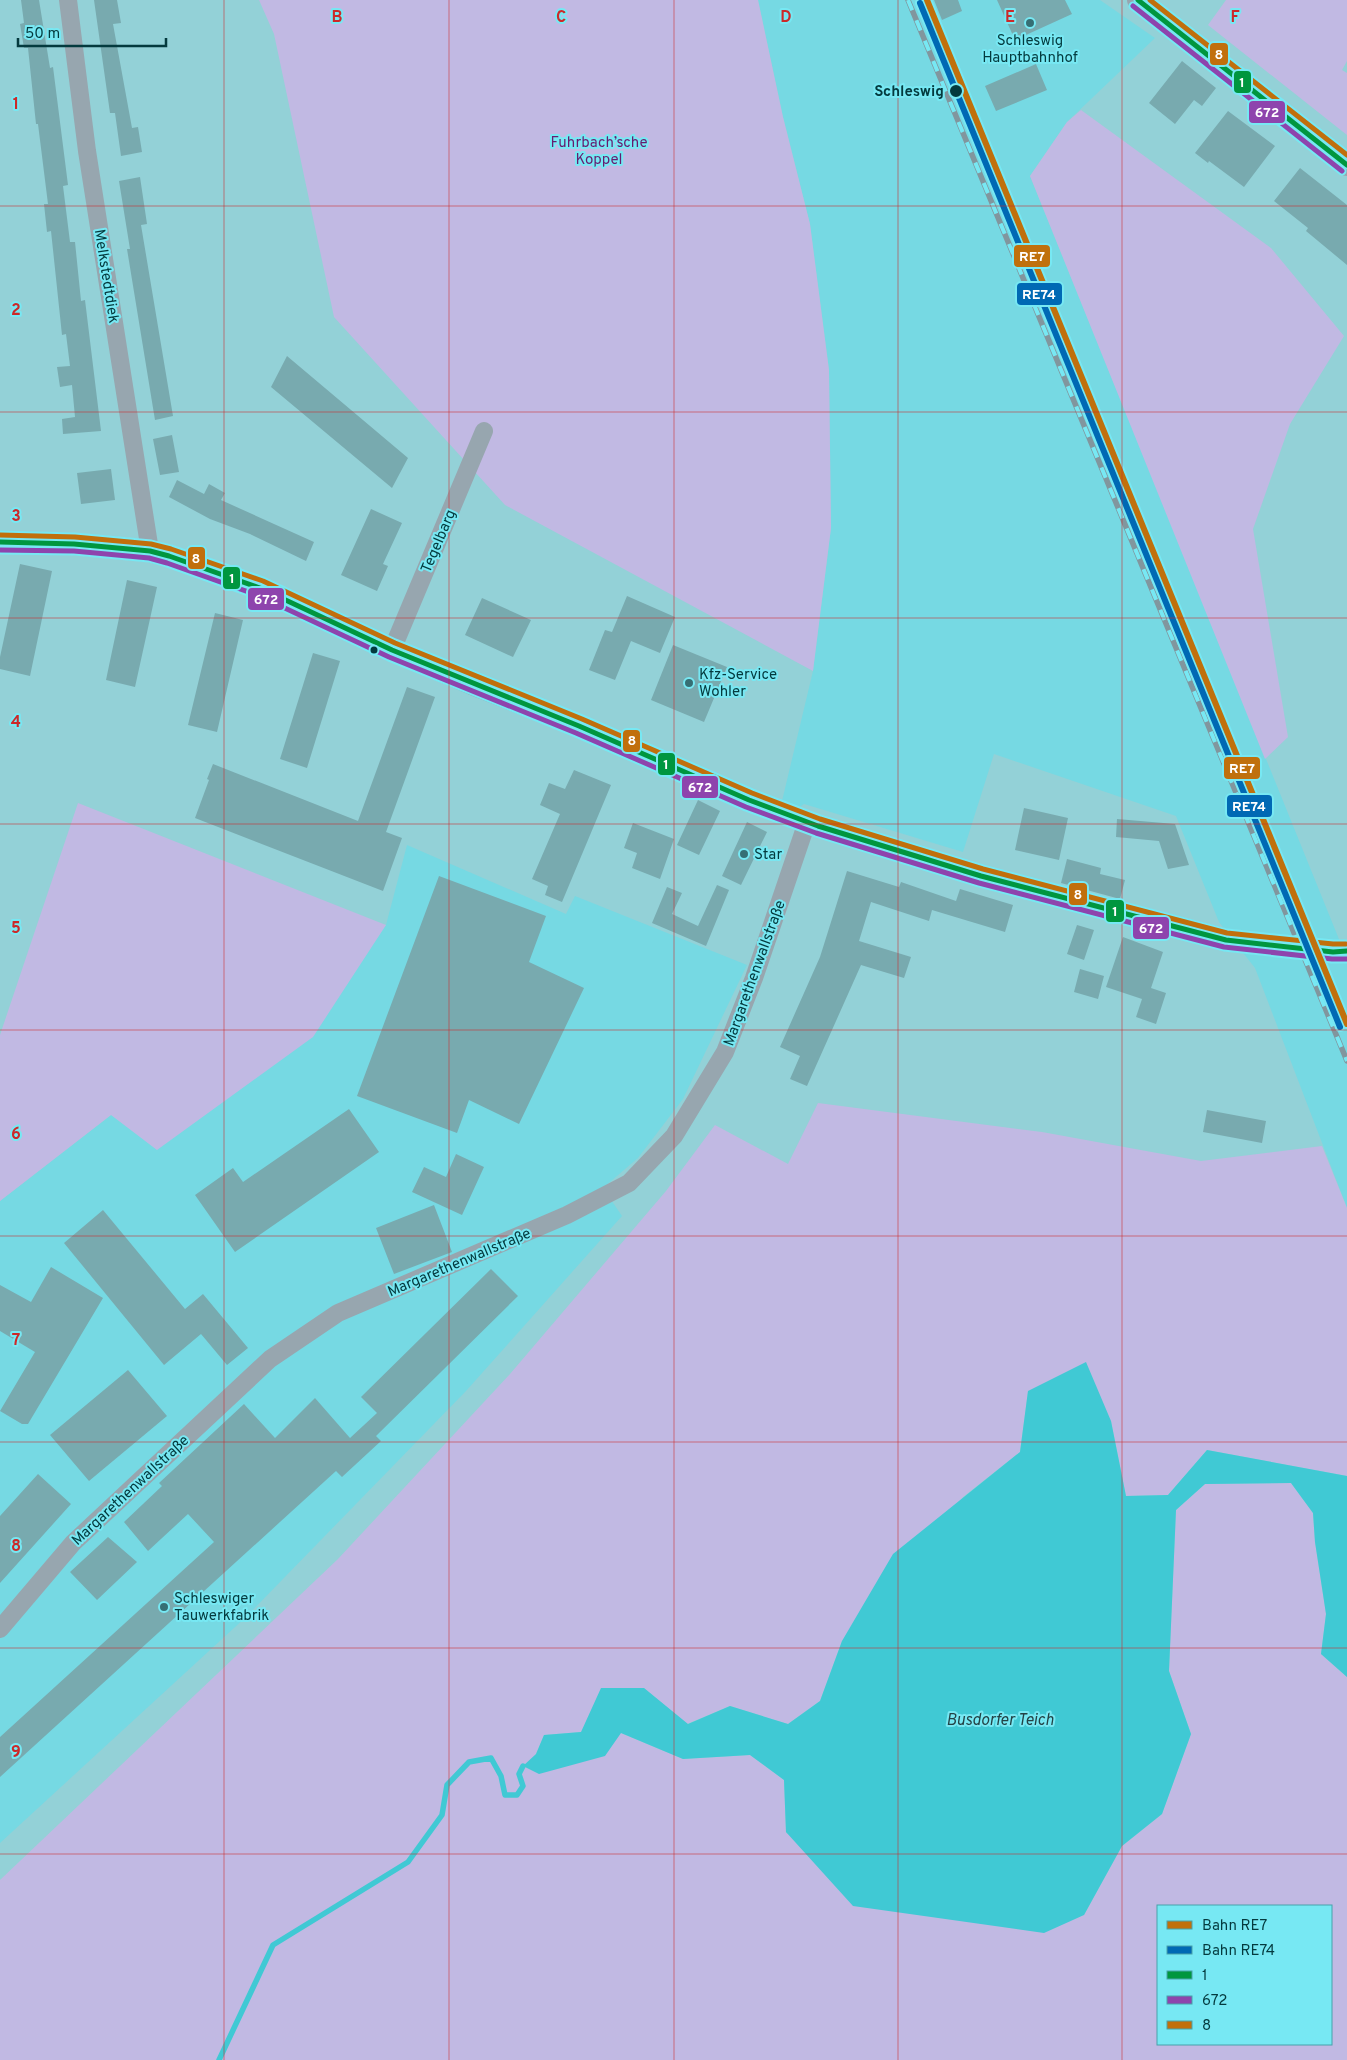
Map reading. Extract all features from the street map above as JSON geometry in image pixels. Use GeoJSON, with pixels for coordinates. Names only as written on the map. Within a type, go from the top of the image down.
{"type":"FeatureCollection","features":[{"type":"Feature","properties":{"kind":"street","name":"Melkstedtdiek"},"geometry":{"type":"LineString","coordinates":[[68,0],[87,151],[150,551]]}},
{"type":"Feature","properties":{"kind":"street"},"geometry":{"type":"LineString","coordinates":[[1138,0],[1347,165]]}},
{"type":"Feature","properties":{"kind":"street","name":"Tegelbarg"},"geometry":{"type":"LineString","coordinates":[[392,650],[484,431]]}},
{"type":"Feature","properties":{"kind":"street"},"geometry":{"type":"LineString","coordinates":[[0,542],[74,544],[150,551],[260,588],[392,650],[579,726],[749,800],[807,822],[892,850],[981,876],[1226,940],[1333,952],[1347,951]]}},
{"type":"Feature","properties":{"kind":"street","name":"Margarethenwallstraße"},"geometry":{"type":"LineString","coordinates":[[0,1630],[73,1544],[270,1359],[338,1313],[567,1215],[629,1183],[674,1136],[725,1052],[754,978],[807,822]]}},
{"type":"Feature","properties":{"kind":"shaded area"},"geometry":{"type":"Polygon","coordinates":[[[758,0],[1100,0],[1155,38],[1067,122],[1030,176],[1347,959],[1347,1208],[1255,968],[1219,922],[1176,816],[994,754],[963,852],[804,804],[777,822],[813,671],[831,528],[829,370],[810,224],[783,117],[758,0]]]}},
{"type":"Feature","properties":{"kind":"shaded area"},"geometry":{"type":"Polygon","coordinates":[[[407,845],[566,914],[575,896],[747,965],[683,1099],[638,1158],[603,1188],[622,1216],[466,1391],[246,1617],[0,1843],[0,1201],[111,1115],[386,925],[407,845]]]}},
{"type":"Feature","properties":{"kind":"green space","name":"Fuhrbach’sche Koppel"},"geometry":{"type":"Polygon","coordinates":[[[259,0],[758,0],[783,117],[810,224],[829,370],[831,528],[813,671],[505,505],[334,317],[274,34],[259,0]]]}},
{"type":"Feature","properties":{"kind":"green space"},"geometry":{"type":"Polygon","coordinates":[[[1226,0],[1347,0],[1347,61],[1342,70],[1347,73],[1347,135],[1208,25],[1226,0]]]}},
{"type":"Feature","properties":{"kind":"green space"},"geometry":{"type":"Polygon","coordinates":[[[1081,110],[1271,248],[1344,336],[1290,424],[1253,529],[1288,737],[1265,759],[1030,176],[1067,122],[1081,110]]]}},
{"type":"Feature","properties":{"kind":"green space"},"geometry":{"type":"Polygon","coordinates":[[[78,803],[386,925],[313,1037],[157,1150],[111,1115],[0,1201],[0,1035],[78,803]]]}},
{"type":"Feature","properties":{"kind":"green space"},"geometry":{"type":"Polygon","coordinates":[[[818,1103],[1042,1132],[1201,1161],[1322,1146],[1347,1208],[1347,1476],[1207,1450],[1168,1495],[1126,1496],[1111,1421],[1028,1391],[1020,1452],[963,1497],[842,1641],[820,1701],[788,1724],[730,1706],[687,1724],[644,1688],[581,1732],[544,1735],[536,1754],[621,1733],[683,1759],[750,1755],[784,1780],[786,1833],[1084,1915],[1122,1846],[1162,1814],[1191,1734],[1169,1671],[1176,1510],[1205,1484],[1291,1483],[1313,1513],[1315,1542],[1326,1614],[1321,1654],[1347,1677],[1347,2060],[0,2060],[0,1880],[338,1559],[510,1374],[666,1191],[715,1125],[788,1164],[818,1103]]]}},
{"type":"Feature","properties":{"kind":"water","name":"Busdorfer Teich"},"geometry":{"type":"Polygon","coordinates":[[[1086,1362],[1111,1421],[1126,1496],[1168,1495],[1207,1450],[1347,1476],[1347,1677],[1321,1654],[1326,1614],[1315,1542],[1313,1513],[1291,1483],[1205,1484],[1176,1510],[1169,1671],[1191,1734],[1162,1814],[1122,1846],[1084,1915],[1044,1933],[853,1906],[786,1832],[784,1780],[750,1755],[683,1759],[621,1733],[605,1756],[539,1774],[523,1766],[536,1754],[544,1735],[581,1732],[601,1688],[644,1688],[688,1724],[730,1706],[788,1724],[820,1701],[842,1641],[893,1554],[1020,1452],[1028,1391],[1086,1362]]]}},
{"type":"Feature","properties":{"kind":"building"},"geometry":{"type":"Polygon","coordinates":[[[21,0],[39,0],[50,68],[53,67],[68,185],[63,186],[70,242],[75,242],[81,301],[85,300],[101,431],[63,434],[62,419],[75,417],[72,385],[60,387],[57,367],[70,366],[66,334],[62,335],[51,231],[47,232],[44,204],[48,204],[38,124],[36,124],[28,48],[24,48],[20,24],[24,23],[21,0]]]}},
{"type":"Feature","properties":{"kind":"building"},"geometry":{"type":"Polygon","coordinates":[[[94,0],[117,0],[121,23],[113,24],[132,128],[138,127],[142,152],[121,156],[115,113],[110,113],[94,0]]]}},
{"type":"Feature","properties":{"kind":"building"},"geometry":{"type":"Polygon","coordinates":[[[934,0],[958,0],[962,11],[942,20],[934,0]]]}},
{"type":"Feature","properties":{"kind":"building","name":"Schleswig Hauptbahnhof"},"geometry":{"type":"Polygon","coordinates":[[[997,0],[1065,0],[1072,14],[1015,40],[997,0]]]}},
{"type":"Feature","properties":{"kind":"building"},"geometry":{"type":"Polygon","coordinates":[[[1182,61],[1216,88],[1202,106],[1194,100],[1175,124],[1149,103],[1182,61]]]}},
{"type":"Feature","properties":{"kind":"building"},"geometry":{"type":"Polygon","coordinates":[[[1036,64],[1047,90],[996,111],[985,86],[1036,64]]]}},
{"type":"Feature","properties":{"kind":"building"},"geometry":{"type":"Polygon","coordinates":[[[1228,111],[1275,146],[1244,187],[1195,153],[1228,111]]]}},
{"type":"Feature","properties":{"kind":"building"},"geometry":{"type":"Polygon","coordinates":[[[1300,168],[1347,205],[1347,265],[1306,231],[1308,228],[1274,201],[1300,168]]]}},
{"type":"Feature","properties":{"kind":"building"},"geometry":{"type":"Polygon","coordinates":[[[140,177],[147,224],[141,225],[173,416],[155,420],[127,249],[130,249],[119,181],[140,177]]]}},
{"type":"Feature","properties":{"kind":"building"},"geometry":{"type":"Polygon","coordinates":[[[287,356],[408,458],[392,488],[271,387],[287,356]]]}},
{"type":"Feature","properties":{"kind":"building"},"geometry":{"type":"Polygon","coordinates":[[[172,435],[179,472],[160,475],[153,439],[172,435]]]}},
{"type":"Feature","properties":{"kind":"building"},"geometry":{"type":"Polygon","coordinates":[[[111,469],[115,500],[81,504],[77,473],[111,469]]]}},
{"type":"Feature","properties":{"kind":"building"},"geometry":{"type":"Polygon","coordinates":[[[177,480],[204,494],[209,484],[225,493],[221,500],[314,542],[306,561],[250,534],[210,519],[169,497],[177,480]]]}},
{"type":"Feature","properties":{"kind":"building"},"geometry":{"type":"Polygon","coordinates":[[[371,509],[402,523],[383,564],[388,566],[377,591],[341,575],[371,509]]]}},
{"type":"Feature","properties":{"kind":"building"},"geometry":{"type":"Polygon","coordinates":[[[20,564],[52,571],[30,676],[0,669],[0,657],[20,564]]]}},
{"type":"Feature","properties":{"kind":"building"},"geometry":{"type":"Polygon","coordinates":[[[127,580],[157,587],[135,687],[106,680],[127,580]]]}},
{"type":"Feature","properties":{"kind":"building"},"geometry":{"type":"Polygon","coordinates":[[[627,596],[675,617],[660,653],[631,641],[615,680],[589,670],[605,630],[612,632],[627,596]]]}},
{"type":"Feature","properties":{"kind":"building"},"geometry":{"type":"Polygon","coordinates":[[[482,598],[531,620],[513,657],[465,635],[482,598]]]}},
{"type":"Feature","properties":{"kind":"building"},"geometry":{"type":"Polygon","coordinates":[[[215,613],[243,620],[217,732],[188,725],[215,613]]]}},
{"type":"Feature","properties":{"kind":"building","name":"Kfz-Service Wohler"},"geometry":{"type":"Polygon","coordinates":[[[673,645],[727,667],[704,722],[651,700],[673,645]]]}},
{"type":"Feature","properties":{"kind":"building"},"geometry":{"type":"Polygon","coordinates":[[[313,653],[340,661],[307,768],[280,759],[313,653]]]}},
{"type":"Feature","properties":{"kind":"building"},"geometry":{"type":"Polygon","coordinates":[[[407,687],[435,697],[386,832],[402,838],[383,891],[195,818],[213,764],[358,821],[407,687]]]}},
{"type":"Feature","properties":{"kind":"building"},"geometry":{"type":"Polygon","coordinates":[[[574,770],[611,785],[562,902],[545,895],[548,886],[532,879],[560,814],[540,805],[549,783],[565,789],[574,770]]]}},
{"type":"Feature","properties":{"kind":"building"},"geometry":{"type":"Polygon","coordinates":[[[698,800],[720,811],[699,855],[677,845],[698,800]]]}},
{"type":"Feature","properties":{"kind":"building"},"geometry":{"type":"Polygon","coordinates":[[[1024,808],[1068,818],[1059,860],[1015,850],[1024,808]]]}},
{"type":"Feature","properties":{"kind":"building"},"geometry":{"type":"Polygon","coordinates":[[[1117,819],[1175,824],[1189,865],[1168,869],[1159,841],[1116,837],[1117,819]]]}},
{"type":"Feature","properties":{"kind":"building","name":"Star"},"geometry":{"type":"Polygon","coordinates":[[[747,822],[767,832],[741,885],[722,876],[747,822]]]}},
{"type":"Feature","properties":{"kind":"building"},"geometry":{"type":"Polygon","coordinates":[[[633,823],[674,839],[660,879],[632,868],[637,853],[624,848],[633,823]]]}},
{"type":"Feature","properties":{"kind":"building"},"geometry":{"type":"Polygon","coordinates":[[[1067,859],[1101,868],[1100,874],[1125,880],[1120,899],[1061,883],[1067,859]]]}},
{"type":"Feature","properties":{"kind":"building"},"geometry":{"type":"Polygon","coordinates":[[[847,871],[899,887],[901,882],[956,901],[960,889],[1013,905],[1005,932],[932,910],[929,921],[871,902],[859,941],[911,957],[904,978],[861,965],[807,1086],[790,1079],[800,1056],[780,1047],[820,957],[847,871]]]}},
{"type":"Feature","properties":{"kind":"building"},"geometry":{"type":"Polygon","coordinates":[[[439,876],[546,916],[529,962],[584,988],[519,1124],[469,1100],[457,1133],[357,1096],[439,876]]]}},
{"type":"Feature","properties":{"kind":"building"},"geometry":{"type":"Polygon","coordinates":[[[717,885],[729,890],[706,946],[652,923],[667,887],[682,893],[672,914],[698,926],[717,885]]]}},
{"type":"Feature","properties":{"kind":"building"},"geometry":{"type":"Polygon","coordinates":[[[1077,925],[1094,930],[1084,960],[1067,954],[1077,925]]]}},
{"type":"Feature","properties":{"kind":"building"},"geometry":{"type":"Polygon","coordinates":[[[1123,937],[1163,952],[1151,988],[1166,993],[1156,1024],[1136,1017],[1142,999],[1106,987],[1123,937]]]}},
{"type":"Feature","properties":{"kind":"building"},"geometry":{"type":"Polygon","coordinates":[[[1080,969],[1104,976],[1098,999],[1074,992],[1080,969]]]}},
{"type":"Feature","properties":{"kind":"building"},"geometry":{"type":"Polygon","coordinates":[[[349,1109],[379,1152],[235,1252],[195,1195],[233,1168],[243,1182],[349,1109]]]}},
{"type":"Feature","properties":{"kind":"building"},"geometry":{"type":"Polygon","coordinates":[[[1207,1110],[1266,1121],[1262,1143],[1203,1132],[1207,1110]]]}},
{"type":"Feature","properties":{"kind":"building"},"geometry":{"type":"Polygon","coordinates":[[[456,1154],[484,1167],[462,1215],[412,1192],[424,1167],[446,1177],[456,1154]]]}},
{"type":"Feature","properties":{"kind":"building"},"geometry":{"type":"Polygon","coordinates":[[[434,1205],[452,1252],[394,1274],[376,1228],[434,1205]]]}},
{"type":"Feature","properties":{"kind":"building"},"geometry":{"type":"Polygon","coordinates":[[[103,1210],[185,1309],[203,1294],[248,1348],[227,1365],[201,1334],[164,1365],[64,1243],[103,1210]]]}},
{"type":"Feature","properties":{"kind":"building"},"geometry":{"type":"Polygon","coordinates":[[[51,1267],[103,1298],[28,1424],[22,1424],[0,1411],[35,1352],[0,1331],[0,1285],[31,1302],[51,1267]]]}},
{"type":"Feature","properties":{"kind":"building"},"geometry":{"type":"Polygon","coordinates":[[[491,1269],[518,1296],[376,1436],[381,1441],[342,1477],[336,1471],[0,1777],[0,1737],[214,1542],[188,1514],[148,1551],[124,1522],[162,1486],[159,1483],[244,1404],[275,1438],[315,1398],[350,1438],[377,1413],[361,1397],[491,1269]]]}},
{"type":"Feature","properties":{"kind":"building"},"geometry":{"type":"Polygon","coordinates":[[[128,1370],[167,1416],[89,1481],[50,1435],[128,1370]]]}},
{"type":"Feature","properties":{"kind":"building"},"geometry":{"type":"Polygon","coordinates":[[[38,1474],[71,1504],[0,1583],[0,1516],[38,1474]]]}},
{"type":"Feature","properties":{"kind":"building"},"geometry":{"type":"Polygon","coordinates":[[[108,1537],[137,1562],[97,1600],[70,1572],[108,1537]]]}},
{"type":"Feature","properties":{"kind":"waterway"},"geometry":{"type":"LineString","coordinates":[[219,2060],[273,1945],[408,1862],[442,1815],[447,1785],[469,1762],[491,1758],[501,1776],[505,1795],[517,1795],[523,1786],[519,1774],[523,1766]]}},
{"type":"Feature","properties":{"kind":"railway"},"geometry":{"type":"LineString","coordinates":[[908,0],[1347,1061]]}},
{"type":"Feature","properties":{"kind":"rail line","name":"RE7"},"geometry":{"type":"LineString","coordinates":[[927,0],[1347,1024]]}},
{"type":"Feature","properties":{"kind":"rail line","name":"RE74"},"geometry":{"type":"LineString","coordinates":[[920,3],[1340,1027]]}},
{"type":"Feature","properties":{"kind":"transit line","name":"1"},"geometry":{"type":"LineString","coordinates":[[1138,0],[1347,165]]}},
{"type":"Feature","properties":{"kind":"transit line","name":"8"},"geometry":{"type":"LineString","coordinates":[[1150,0],[1347,155]]}},
{"type":"Feature","properties":{"kind":"transit line","name":"672"},"geometry":{"type":"LineString","coordinates":[[1133,6],[1342,171]]}},
{"type":"Feature","properties":{"kind":"transit line","name":"8"},"geometry":{"type":"LineString","coordinates":[[0,535],[75,537],[151,544],[171,549],[263,581],[395,643],[582,719],[752,793],[820,819],[983,869],[1227,933],[1346,944]]}},
{"type":"Feature","properties":{"kind":"transit line","name":"1"},"geometry":{"type":"LineString","coordinates":[[0,542],[74,544],[150,551],[169,556],[260,588],[392,650],[579,726],[749,800],[818,826],[981,876],[1226,940],[1333,952],[1347,951]]}},
{"type":"Feature","properties":{"kind":"transit line","name":"672"},"geometry":{"type":"LineString","coordinates":[[0,550],[74,551],[149,558],[167,563],[257,595],[389,657],[576,733],[746,807],[816,833],[979,883],[1224,947],[1347,959]]}},
{"type":"Feature","properties":{"kind":"place","name":"Schleswig Hauptbahnhof"},"geometry":{"type":"Point","coordinates":[1030,23]}},
{"type":"Feature","properties":{"kind":"place","name":"Schleswig"},"geometry":{"type":"Point","coordinates":[956,91]}},
{"type":"Feature","properties":{"kind":"place","name":"Kfz-Service Wohler"},"geometry":{"type":"Point","coordinates":[689,683]}},
{"type":"Feature","properties":{"kind":"place","name":"Star"},"geometry":{"type":"Point","coordinates":[744,854]}},
{"type":"Feature","properties":{"kind":"place","name":"Schleswiger Tauwerkfabrik"},"geometry":{"type":"Point","coordinates":[164,1607]}}]}
